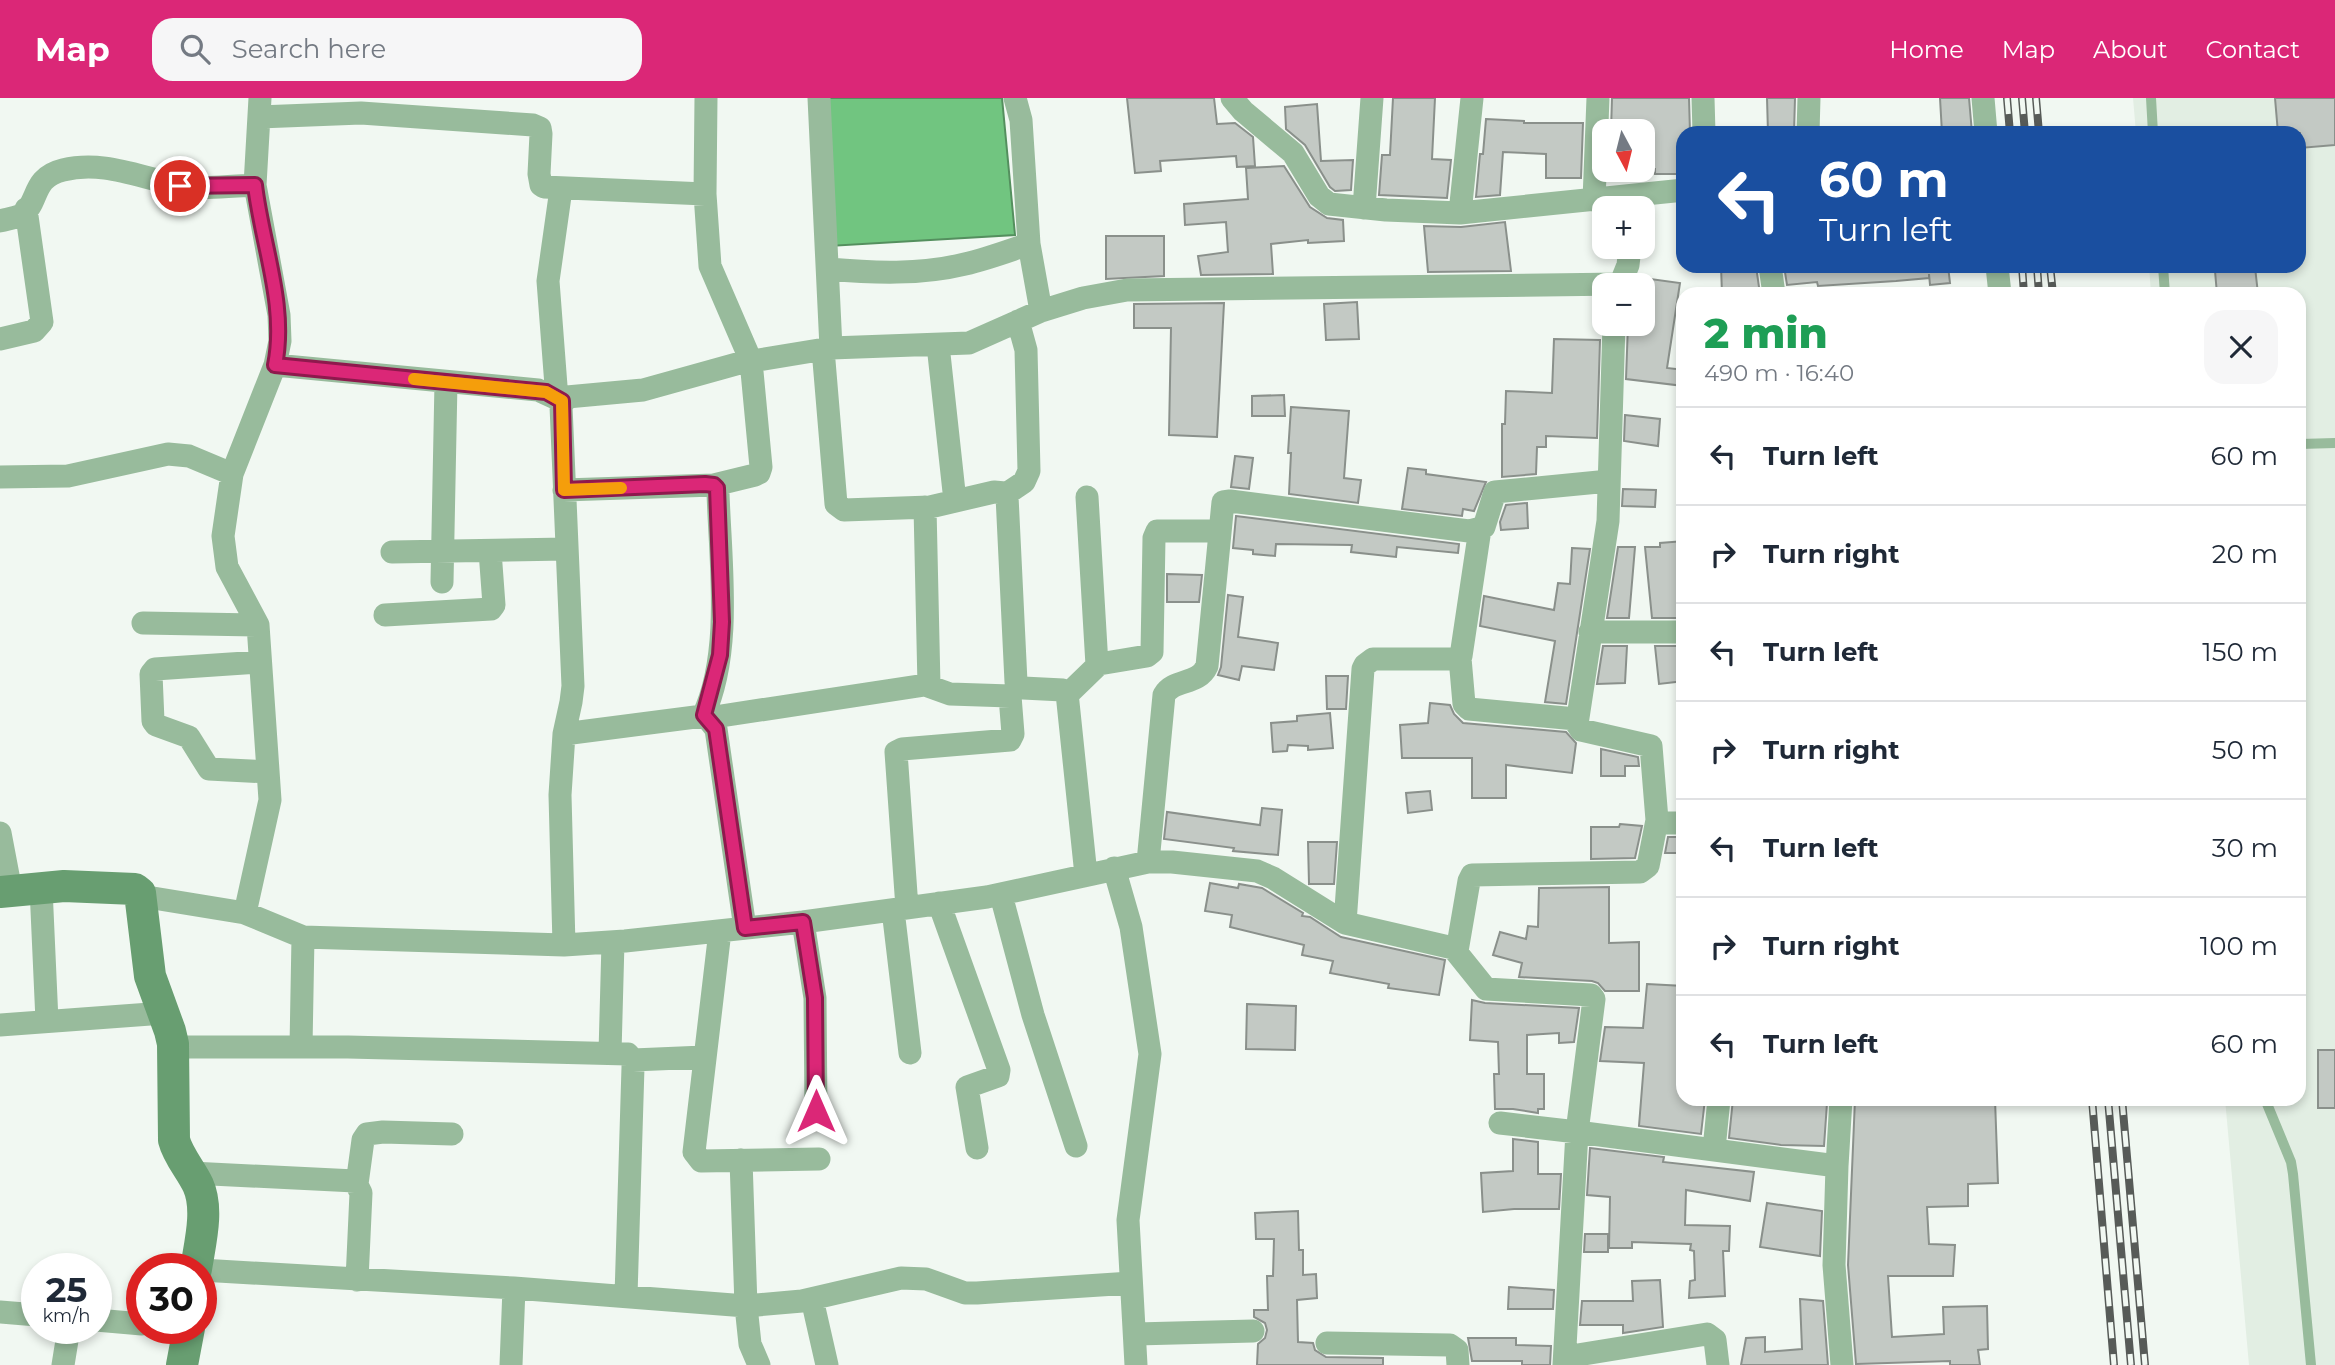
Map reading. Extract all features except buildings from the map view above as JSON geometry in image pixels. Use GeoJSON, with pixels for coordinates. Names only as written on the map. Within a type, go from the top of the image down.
{"type":"FeatureCollection","features":[{"type":"Feature","properties":{"kind":"street"},"geometry":{"type":"LineString","coordinates":[[564,490],[714,485],[755,475],[761,471],[751,361],[710,266],[705,194],[706,98]]}},
{"type":"Feature","properties":{"kind":"street"},"geometry":{"type":"LineString","coordinates":[[819,98],[828,269],[827,348],[836,504],[844,510],[925,507],[995,492],[1006,494],[1026,480],[1029,471],[1026,351],[1017,321]]}},
{"type":"Feature","properties":{"kind":"street"},"geometry":{"type":"LineString","coordinates":[[1015,98],[1021,120],[1028,244],[1041,311]]}},
{"type":"Feature","properties":{"kind":"street"},"geometry":{"type":"LineString","coordinates":[[1232,98],[1243,111],[1293,153],[1324,201],[1364,208],[1460,213],[1592,200]]}},
{"type":"Feature","properties":{"kind":"street"},"geometry":{"type":"LineString","coordinates":[[1364,208],[1372,98]]}},
{"type":"Feature","properties":{"kind":"street"},"geometry":{"type":"LineString","coordinates":[[1460,213],[1472,98]]}},
{"type":"Feature","properties":{"kind":"street"},"geometry":{"type":"LineString","coordinates":[[1594,196],[1598,98]]}},
{"type":"Feature","properties":{"kind":"street"},"geometry":{"type":"LineString","coordinates":[[1703,98],[1704,126]]}},
{"type":"Feature","properties":{"kind":"street"},"geometry":{"type":"LineString","coordinates":[[1808,126],[1809,98]]}},
{"type":"Feature","properties":{"kind":"street"},"geometry":{"type":"LineString","coordinates":[[1983,98],[1985,126]]}},
{"type":"Feature","properties":{"kind":"street"},"geometry":{"type":"LineString","coordinates":[[245,913],[270,800],[258,625],[227,567],[223,536],[232,474],[275,365],[280,341],[279,315],[255,185],[260,107],[533,125],[540,128],[541,134],[541,185],[561,189],[705,194]]}},
{"type":"Feature","properties":{"kind":"street"},"geometry":{"type":"LineString","coordinates":[[0,221],[18,216],[26,209],[40,183],[50,174],[87,166],[103,166],[186,186],[255,185]]}},
{"type":"Feature","properties":{"kind":"street"},"geometry":{"type":"LineString","coordinates":[[561,189],[548,281],[560,400],[572,695],[564,734],[560,794],[564,945]]}},
{"type":"Feature","properties":{"kind":"street"},"geometry":{"type":"LineString","coordinates":[[1655,197],[1676,192]]}},
{"type":"Feature","properties":{"kind":"street"},"geometry":{"type":"LineString","coordinates":[[0,339],[34,331],[42,322],[26,209]]}},
{"type":"Feature","properties":{"kind":"street"},"geometry":{"type":"LineString","coordinates":[[828,269],[877,273],[919,271],[964,265],[1028,244]]}},
{"type":"Feature","properties":{"kind":"street"},"geometry":{"type":"LineString","coordinates":[[275,365],[538,390],[560,400],[567,397],[643,390],[751,361],[827,348],[969,342],[1041,311],[1083,298],[1126,290],[1592,285]]}},
{"type":"Feature","properties":{"kind":"street"},"geometry":{"type":"LineString","coordinates":[[1457,951],[1472,875],[1640,872],[1648,866],[1657,820],[1651,746],[1581,730],[1576,719],[1606,533],[1614,336]]}},
{"type":"Feature","properties":{"kind":"street"},"geometry":{"type":"LineString","coordinates":[[938,345],[955,501]]}},
{"type":"Feature","properties":{"kind":"street"},"geometry":{"type":"LineString","coordinates":[[442,582],[446,382]]}},
{"type":"Feature","properties":{"kind":"street"},"geometry":{"type":"LineString","coordinates":[[0,477],[68,476],[168,454],[189,456],[232,474]]}},
{"type":"Feature","properties":{"kind":"street"},"geometry":{"type":"LineString","coordinates":[[1148,862],[1164,695],[1169,688],[1202,676],[1207,666],[1223,502],[1469,531],[1480,529],[1486,524],[1496,492],[1609,481]]}},
{"type":"Feature","properties":{"kind":"street"},"geometry":{"type":"LineString","coordinates":[[706,716],[719,664],[722,622],[718,492],[714,485]]}},
{"type":"Feature","properties":{"kind":"street"},"geometry":{"type":"LineString","coordinates":[[1006,494],[1016,682],[1023,688],[1063,690],[1067,695],[1086,875]]}},
{"type":"Feature","properties":{"kind":"street"},"geometry":{"type":"LineString","coordinates":[[1087,497],[1097,665]]}},
{"type":"Feature","properties":{"kind":"street"},"geometry":{"type":"LineString","coordinates":[[925,507],[929,685]]}},
{"type":"Feature","properties":{"kind":"street"},"geometry":{"type":"LineString","coordinates":[[1480,529],[1460,658],[1464,704],[1469,709],[1576,719]]}},
{"type":"Feature","properties":{"kind":"street"},"geometry":{"type":"LineString","coordinates":[[1067,695],[1097,665],[1147,656],[1152,652],[1154,538],[1157,531],[1220,530]]}},
{"type":"Feature","properties":{"kind":"street"},"geometry":{"type":"LineString","coordinates":[[392,552],[566,549]]}},
{"type":"Feature","properties":{"kind":"street"},"geometry":{"type":"LineString","coordinates":[[385,615],[491,609],[494,605],[490,551]]}},
{"type":"Feature","properties":{"kind":"street"},"geometry":{"type":"LineString","coordinates":[[143,623],[258,625]]}},
{"type":"Feature","properties":{"kind":"street"},"geometry":{"type":"LineString","coordinates":[[1590,632],[1676,632]]}},
{"type":"Feature","properties":{"kind":"street"},"geometry":{"type":"LineString","coordinates":[[1345,923],[1365,665],[1373,659],[1460,658]]}},
{"type":"Feature","properties":{"kind":"street"},"geometry":{"type":"LineString","coordinates":[[260,662],[155,669],[151,674],[153,721],[156,725],[189,737],[209,769],[268,772]]}},
{"type":"Feature","properties":{"kind":"street"},"geometry":{"type":"LineString","coordinates":[[564,734],[700,718],[929,685],[956,694],[1010,695],[1013,734],[1010,740],[896,752],[900,909],[910,1053]]}},
{"type":"Feature","properties":{"kind":"street"},"geometry":{"type":"LineString","coordinates":[[706,716],[714,725],[717,734],[745,928]]}},
{"type":"Feature","properties":{"kind":"street"},"geometry":{"type":"LineString","coordinates":[[1657,820],[1662,823],[1676,823]]}},
{"type":"Feature","properties":{"kind":"street"},"geometry":{"type":"LineString","coordinates":[[0,833],[17,890],[47,1021]]}},
{"type":"Feature","properties":{"kind":"street"},"geometry":{"type":"LineString","coordinates":[[141,896],[245,913],[303,937],[564,945],[612,943],[803,922],[1000,895],[1148,862],[1257,871],[1273,878],[1345,923],[1454,948],[1486,989],[1586,993],[1593,996],[1577,1132],[1565,1361],[1707,1334],[1715,1340],[1718,1365]]}},
{"type":"Feature","properties":{"kind":"street"},"geometry":{"type":"LineString","coordinates":[[1114,868],[1131,927],[1150,1054],[1128,1220],[1136,1365]]}},
{"type":"Feature","properties":{"kind":"street"},"geometry":{"type":"LineString","coordinates":[[17,890],[64,886],[135,889],[141,896],[149,976],[164,1013],[173,1046],[174,1140],[176,1149],[199,1187],[202,1208],[200,1253]]}},
{"type":"Feature","properties":{"kind":"street"},"geometry":{"type":"LineString","coordinates":[[1000,895],[1033,1016],[1076,1146]]}},
{"type":"Feature","properties":{"kind":"street"},"geometry":{"type":"LineString","coordinates":[[939,903],[999,1070],[998,1076],[967,1087],[977,1148]]}},
{"type":"Feature","properties":{"kind":"street"},"geometry":{"type":"LineString","coordinates":[[803,922],[815,998],[816,1111]]}},
{"type":"Feature","properties":{"kind":"street"},"geometry":{"type":"LineString","coordinates":[[720,931],[694,1152],[701,1161],[819,1159]]}},
{"type":"Feature","properties":{"kind":"street"},"geometry":{"type":"LineString","coordinates":[[301,1047],[303,937]]}},
{"type":"Feature","properties":{"kind":"street"},"geometry":{"type":"LineString","coordinates":[[610,1053],[612,943]]}},
{"type":"Feature","properties":{"kind":"street"},"geometry":{"type":"LineString","coordinates":[[0,1025],[164,1013]]}},
{"type":"Feature","properties":{"kind":"street"},"geometry":{"type":"LineString","coordinates":[[173,1046],[625,1053],[633,1059],[704,1057]]}},
{"type":"Feature","properties":{"kind":"street"},"geometry":{"type":"LineString","coordinates":[[626,1296],[633,1059]]}},
{"type":"Feature","properties":{"kind":"street"},"geometry":{"type":"LineString","coordinates":[[1714,1149],[1718,1106]]}},
{"type":"Feature","properties":{"kind":"street"},"geometry":{"type":"LineString","coordinates":[[1841,1106],[1834,1265],[1842,1365]]}},
{"type":"Feature","properties":{"kind":"street"},"geometry":{"type":"LineString","coordinates":[[1500,1123],[1837,1166]]}},
{"type":"Feature","properties":{"kind":"street"},"geometry":{"type":"LineString","coordinates":[[357,1184],[363,1140],[367,1134],[452,1134]]}},
{"type":"Feature","properties":{"kind":"street"},"geometry":{"type":"LineString","coordinates":[[741,1160],[746,1306],[750,1344],[759,1365]]}},
{"type":"Feature","properties":{"kind":"street"},"geometry":{"type":"LineString","coordinates":[[191,1173],[355,1181],[361,1193],[357,1280]]}},
{"type":"Feature","properties":{"kind":"street"},"geometry":{"type":"LineString","coordinates":[[217,1270],[514,1288],[746,1306],[812,1299],[901,1278],[926,1279],[965,1293],[1132,1283]]}},
{"type":"Feature","properties":{"kind":"street"},"geometry":{"type":"LineString","coordinates":[[511,1365],[514,1288]]}},
{"type":"Feature","properties":{"kind":"street"},"geometry":{"type":"LineString","coordinates":[[812,1299],[827,1365]]}},
{"type":"Feature","properties":{"kind":"street"},"geometry":{"type":"LineString","coordinates":[[0,1312],[21,1314]]}},
{"type":"Feature","properties":{"kind":"street"},"geometry":{"type":"LineString","coordinates":[[1136,1334],[1253,1331]]}},
{"type":"Feature","properties":{"kind":"street"},"geometry":{"type":"LineString","coordinates":[[1327,1343],[1450,1345],[1457,1350],[1458,1365]]}},
{"type":"Feature","properties":{"kind":"street"},"geometry":{"type":"LineString","coordinates":[[62,1365],[66,1344]]}},
{"type":"Feature","properties":{"kind":"street"},"geometry":{"type":"LineString","coordinates":[[182,1365],[185,1344]]}},
{"type":"Feature","properties":{"kind":"lane"},"geometry":{"type":"LineString","coordinates":[[2151,98],[2153,126]]}},
{"type":"Feature","properties":{"kind":"lane"},"geometry":{"type":"LineString","coordinates":[[2306,444],[2335,443]]}},
{"type":"Feature","properties":{"kind":"lane"},"geometry":{"type":"LineString","coordinates":[[2268,1106],[2291,1161],[2311,1365]]}},
{"type":"Feature","properties":{"kind":"shaded area"},"geometry":{"type":"Polygon","coordinates":[[[820,98],[1002,98],[1015,235],[829,246],[820,98]]]}},
{"type":"Feature","properties":{"kind":"shaded area"},"geometry":{"type":"Polygon","coordinates":[[[2133,98],[2335,98],[2335,1365],[2249,1365],[2226,1106],[2306,1106],[2306,287],[2150,287],[2150,273],[2306,273],[2306,126],[2135,126],[2133,98]]]}},
{"type":"Feature","properties":{"kind":"railway"},"geometry":{"type":"LineString","coordinates":[[2007,98],[2009,126]]}},
{"type":"Feature","properties":{"kind":"railway"},"geometry":{"type":"LineString","coordinates":[[2022,98],[2024,126]]}},
{"type":"Feature","properties":{"kind":"railway"},"geometry":{"type":"LineString","coordinates":[[2036,98],[2038,126]]}},
{"type":"Feature","properties":{"kind":"railway"},"geometry":{"type":"LineString","coordinates":[[2022,273],[2024,287]]}},
{"type":"Feature","properties":{"kind":"railway"},"geometry":{"type":"LineString","coordinates":[[2038,273],[2038,287]]}},
{"type":"Feature","properties":{"kind":"railway"},"geometry":{"type":"LineString","coordinates":[[2051,273],[2052,287]]}},
{"type":"Feature","properties":{"kind":"railway"},"geometry":{"type":"LineString","coordinates":[[2093,1106],[2114,1365]]}},
{"type":"Feature","properties":{"kind":"railway"},"geometry":{"type":"LineString","coordinates":[[2109,1106],[2131,1365]]}},
{"type":"Feature","properties":{"kind":"railway"},"geometry":{"type":"LineString","coordinates":[[2123,1106],[2145,1365]]}},
{"type":"Feature","properties":{"kind":"slow traffic"},"geometry":{"type":"LineString","coordinates":[[414,379],[546,392],[562,401],[564,490],[621,488]]}},
{"type":"Feature","properties":{"kind":"route"},"geometry":{"type":"LineString","coordinates":[[180,186],[255,185],[279,315],[280,341],[275,365],[546,392],[562,401],[564,490],[705,484],[717,488],[722,622],[717,671],[704,715],[716,729],[745,928],[803,922],[815,998],[816,1111]]}}]}
